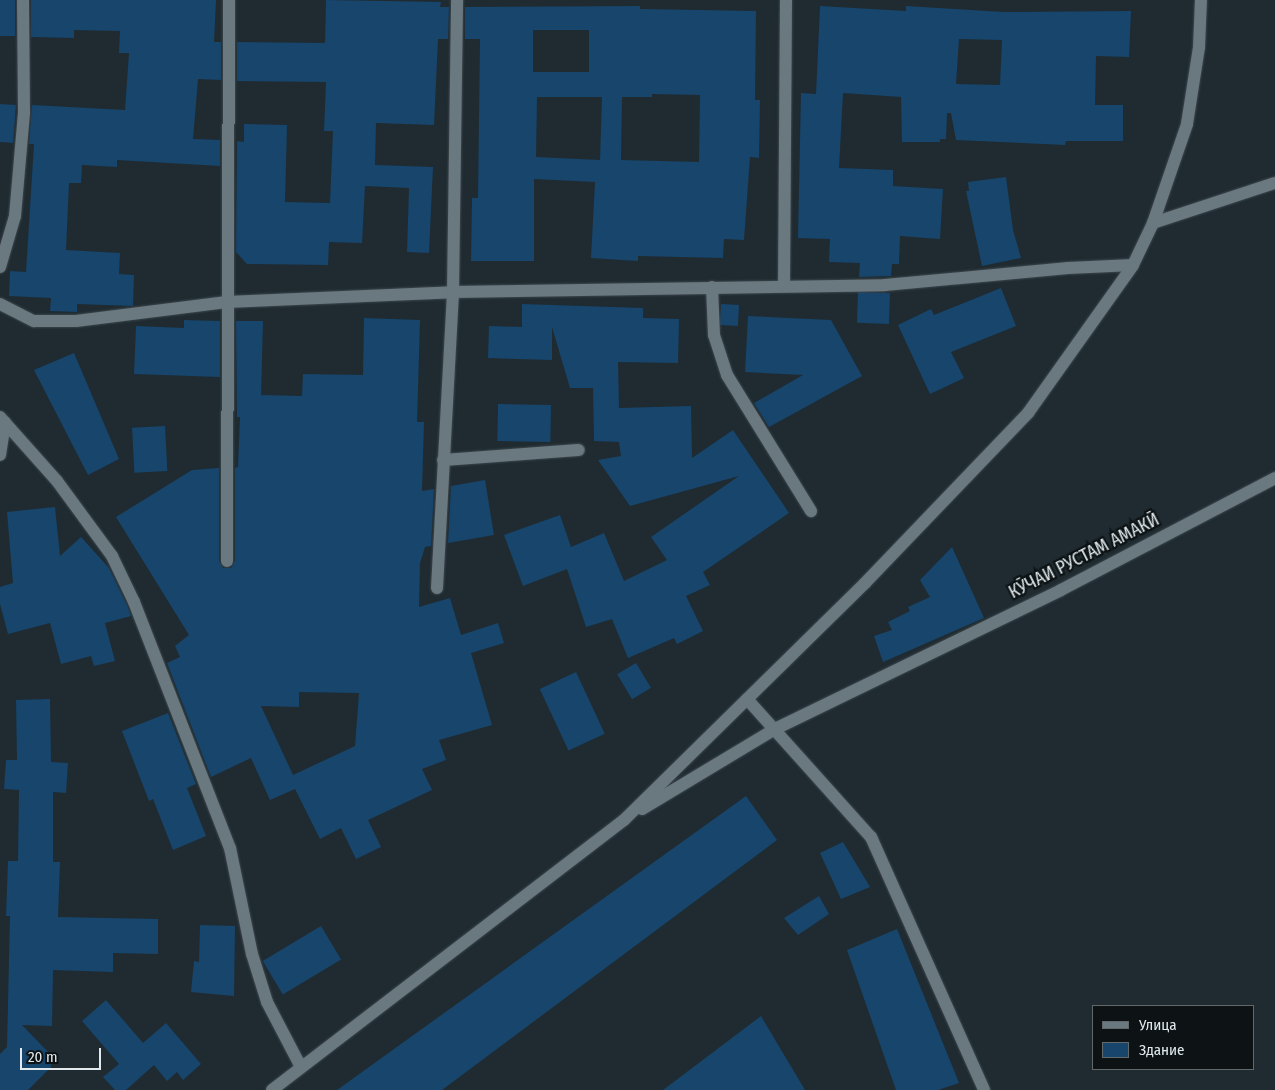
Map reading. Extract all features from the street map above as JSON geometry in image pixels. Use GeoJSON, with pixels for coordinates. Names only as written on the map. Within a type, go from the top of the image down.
{"type":"FeatureCollection","features":[{"type":"Feature","properties":{"kind":"street"},"geometry":{"type":"LineString","coordinates":[[0,268],[14,216],[24,113],[23,0]]}},
{"type":"Feature","properties":{"kind":"street"},"geometry":{"type":"LineString","coordinates":[[227,561],[229,0]]}},
{"type":"Feature","properties":{"kind":"street"},"geometry":{"type":"LineString","coordinates":[[437,588],[453,292],[457,0]]}},
{"type":"Feature","properties":{"kind":"street"},"geometry":{"type":"LineString","coordinates":[[784,286],[786,0]]}},
{"type":"Feature","properties":{"kind":"street"},"geometry":{"type":"LineString","coordinates":[[272,1090],[624,820],[915,533],[1028,413],[1134,265],[1153,224],[1187,124],[1200,47],[1201,0]]}},
{"type":"Feature","properties":{"kind":"street"},"geometry":{"type":"LineString","coordinates":[[1153,224],[1275,183]]}},
{"type":"Feature","properties":{"kind":"street"},"geometry":{"type":"LineString","coordinates":[[0,304],[34,321],[76,321],[227,302],[453,292],[885,286],[1068,268],[1134,265]]}},
{"type":"Feature","properties":{"kind":"street"},"geometry":{"type":"LineString","coordinates":[[712,287],[712,321],[727,375],[811,511]]}},
{"type":"Feature","properties":{"kind":"street"},"geometry":{"type":"LineString","coordinates":[[0,455],[2,420]]}},
{"type":"Feature","properties":{"kind":"street"},"geometry":{"type":"LineString","coordinates":[[2,420],[57,481],[112,556],[134,602],[230,848],[252,954],[267,1002],[301,1067]]}},
{"type":"Feature","properties":{"kind":"street"},"geometry":{"type":"LineString","coordinates":[[443,460],[579,450]]}},
{"type":"Feature","properties":{"kind":"street","name":"КӮЧАИ РУСТАМ АМАКӢ"},"geometry":{"type":"LineString","coordinates":[[624,820],[775,729],[907,662],[1061,590],[1275,478]]}},
{"type":"Feature","properties":{"kind":"street"},"geometry":{"type":"LineString","coordinates":[[748,699],[871,837],[984,1090]]}},
{"type":"Feature","properties":{"kind":"building"},"geometry":{"type":"Polygon","coordinates":[[[0,0],[15,0],[15,36],[0,36],[0,0]]]}},
{"type":"Feature","properties":{"kind":"building"},"geometry":{"type":"Polygon","coordinates":[[[31,0],[216,0],[214,42],[221,42],[221,80],[198,79],[193,139],[220,140],[220,166],[117,160],[117,167],[82,165],[81,183],[69,183],[66,250],[120,253],[119,274],[134,275],[133,306],[77,304],[77,312],[50,311],[51,298],[9,296],[10,271],[26,272],[34,144],[29,144],[32,105],[125,110],[129,53],[119,53],[120,31],[74,30],[74,38],[31,37],[31,0]]]}},
{"type":"Feature","properties":{"kind":"building"},"geometry":{"type":"Polygon","coordinates":[[[326,0],[441,2],[440,7],[449,7],[448,39],[438,39],[434,125],[376,123],[375,165],[433,167],[429,253],[407,252],[409,188],[365,186],[362,243],[329,242],[328,265],[247,264],[236,252],[237,141],[244,142],[244,124],[287,125],[285,202],[330,203],[333,131],[324,131],[326,82],[237,81],[237,42],[325,43],[326,0]]]}},
{"type":"Feature","properties":{"kind":"building"},"geometry":{"type":"Polygon","coordinates":[[[640,6],[640,9],[756,11],[755,100],[760,100],[759,158],[750,157],[744,240],[724,239],[723,258],[638,256],[638,261],[591,258],[595,182],[534,179],[534,261],[471,261],[472,198],[478,198],[480,39],[465,39],[465,7],[640,6]],[[533,30],[533,72],[589,72],[589,30],[533,30]],[[652,94],[652,97],[622,97],[621,160],[699,162],[700,95],[652,94]],[[537,97],[536,157],[600,160],[602,97],[537,97]]]}},
{"type":"Feature","properties":{"kind":"building"},"geometry":{"type":"Polygon","coordinates":[[[820,6],[906,11],[906,6],[1003,12],[1131,11],[1129,57],[1096,56],[1095,105],[1123,105],[1123,141],[1066,141],[1065,145],[956,140],[951,113],[947,113],[946,139],[940,139],[940,142],[902,142],[901,97],[843,93],[839,168],[893,170],[893,186],[943,189],[940,239],[900,236],[899,264],[892,264],[891,276],[859,277],[860,263],[829,262],[830,239],[798,238],[801,93],[816,94],[820,6]],[[959,39],[956,84],[1000,85],[1002,40],[959,39]]]}},
{"type":"Feature","properties":{"kind":"building"},"geometry":{"type":"Polygon","coordinates":[[[0,104],[16,105],[13,143],[0,142],[0,104]]]}},
{"type":"Feature","properties":{"kind":"building"},"geometry":{"type":"Polygon","coordinates":[[[1006,177],[1013,230],[1021,258],[982,266],[966,191],[969,191],[968,182],[1006,177]]]}},
{"type":"Feature","properties":{"kind":"building"},"geometry":{"type":"Polygon","coordinates":[[[1001,288],[1016,326],[951,352],[964,378],[930,394],[898,325],[931,309],[934,315],[1001,288]]]}},
{"type":"Feature","properties":{"kind":"building"},"geometry":{"type":"Polygon","coordinates":[[[858,292],[890,293],[889,324],[857,323],[858,292]]]}},
{"type":"Feature","properties":{"kind":"building"},"geometry":{"type":"Polygon","coordinates":[[[522,304],[643,308],[643,318],[679,319],[678,363],[618,362],[619,408],[691,406],[692,458],[733,430],[789,513],[703,572],[710,585],[686,596],[703,631],[677,644],[674,638],[628,658],[612,619],[586,627],[567,569],[523,586],[504,535],[560,515],[571,547],[604,533],[624,581],[667,560],[651,537],[739,476],[630,506],[598,460],[621,456],[619,442],[594,441],[593,388],[570,388],[552,327],[552,360],[488,358],[489,326],[522,327],[522,304]]]}},
{"type":"Feature","properties":{"kind":"building"},"geometry":{"type":"Polygon","coordinates":[[[721,304],[739,305],[738,326],[720,325],[721,304]]]}},
{"type":"Feature","properties":{"kind":"building"},"geometry":{"type":"Polygon","coordinates":[[[748,316],[831,320],[862,376],[769,427],[754,403],[803,375],[745,372],[748,316]]]}},
{"type":"Feature","properties":{"kind":"building"},"geometry":{"type":"Polygon","coordinates":[[[364,318],[420,320],[417,422],[424,422],[422,491],[434,489],[431,546],[425,547],[420,563],[419,607],[450,598],[461,635],[498,623],[504,643],[471,653],[492,725],[439,740],[446,760],[422,769],[432,790],[368,820],[381,847],[356,859],[341,828],[320,839],[295,789],[270,800],[251,758],[211,777],[167,663],[180,657],[175,646],[189,635],[116,517],[192,470],[219,468],[219,561],[223,568],[231,568],[235,561],[235,468],[238,467],[240,417],[237,417],[236,321],[263,321],[261,395],[302,396],[303,374],[363,375],[364,318]],[[299,692],[299,707],[261,706],[293,775],[355,746],[359,693],[299,692]]]}},
{"type":"Feature","properties":{"kind":"building"},"geometry":{"type":"Polygon","coordinates":[[[184,320],[220,321],[220,377],[134,374],[136,326],[184,328],[184,320]]]}},
{"type":"Feature","properties":{"kind":"building"},"geometry":{"type":"Polygon","coordinates":[[[74,353],[119,459],[88,475],[34,370],[74,353]]]}},
{"type":"Feature","properties":{"kind":"building"},"geometry":{"type":"Polygon","coordinates":[[[498,404],[551,405],[550,442],[497,441],[498,404]]]}},
{"type":"Feature","properties":{"kind":"building"},"geometry":{"type":"Polygon","coordinates":[[[165,426],[167,471],[134,473],[132,428],[165,426]]]}},
{"type":"Feature","properties":{"kind":"building"},"geometry":{"type":"Polygon","coordinates":[[[485,480],[494,535],[448,543],[451,486],[485,480]]]}},
{"type":"Feature","properties":{"kind":"building"},"geometry":{"type":"Polygon","coordinates":[[[55,507],[60,556],[81,537],[109,568],[127,605],[131,616],[105,623],[115,661],[94,666],[91,656],[61,664],[50,623],[8,634],[0,604],[0,587],[13,583],[7,512],[55,507]]]}},
{"type":"Feature","properties":{"kind":"building"},"geometry":{"type":"Polygon","coordinates":[[[952,547],[984,618],[883,662],[874,636],[892,630],[888,622],[910,611],[908,607],[930,597],[920,580],[952,547]]]}},
{"type":"Feature","properties":{"kind":"building"},"geometry":{"type":"Polygon","coordinates":[[[636,663],[651,688],[632,699],[617,674],[636,663]]]}},
{"type":"Feature","properties":{"kind":"building"},"geometry":{"type":"Polygon","coordinates":[[[576,672],[605,734],[568,751],[540,689],[576,672]]]}},
{"type":"Feature","properties":{"kind":"building"},"geometry":{"type":"Polygon","coordinates":[[[50,699],[51,762],[68,763],[66,793],[53,792],[53,862],[60,862],[58,917],[158,919],[158,954],[113,953],[113,972],[53,970],[52,1026],[22,1025],[52,1056],[51,1067],[28,1090],[0,1090],[0,1054],[7,1047],[10,916],[6,916],[8,861],[18,861],[19,790],[4,789],[6,760],[17,760],[16,700],[50,699]]]}},
{"type":"Feature","properties":{"kind":"building"},"geometry":{"type":"Polygon","coordinates":[[[168,713],[196,784],[187,788],[206,836],[173,850],[153,799],[149,801],[122,731],[168,713]]]}},
{"type":"Feature","properties":{"kind":"building"},"geometry":{"type":"Polygon","coordinates":[[[746,796],[777,840],[442,1090],[337,1090],[746,796]]]}},
{"type":"Feature","properties":{"kind":"building"},"geometry":{"type":"Polygon","coordinates":[[[843,842],[870,887],[841,899],[820,853],[843,842]]]}},
{"type":"Feature","properties":{"kind":"building"},"geometry":{"type":"Polygon","coordinates":[[[819,896],[829,914],[798,935],[784,918],[819,896]]]}},
{"type":"Feature","properties":{"kind":"building"},"geometry":{"type":"Polygon","coordinates":[[[200,925],[235,926],[234,996],[191,992],[194,961],[199,962],[200,925]]]}},
{"type":"Feature","properties":{"kind":"building"},"geometry":{"type":"Polygon","coordinates":[[[321,926],[341,959],[283,994],[263,961],[321,926]]]}},
{"type":"Feature","properties":{"kind":"building"},"geometry":{"type":"Polygon","coordinates":[[[897,929],[959,1083],[938,1090],[896,1090],[847,950],[897,929]]]}},
{"type":"Feature","properties":{"kind":"building"},"geometry":{"type":"Polygon","coordinates":[[[106,1000],[143,1043],[166,1023],[201,1064],[183,1080],[177,1072],[167,1081],[154,1065],[126,1090],[115,1090],[103,1077],[119,1064],[82,1021],[106,1000]]]}},
{"type":"Feature","properties":{"kind":"building"},"geometry":{"type":"Polygon","coordinates":[[[761,1016],[805,1090],[663,1090],[761,1016]]]}}]}
